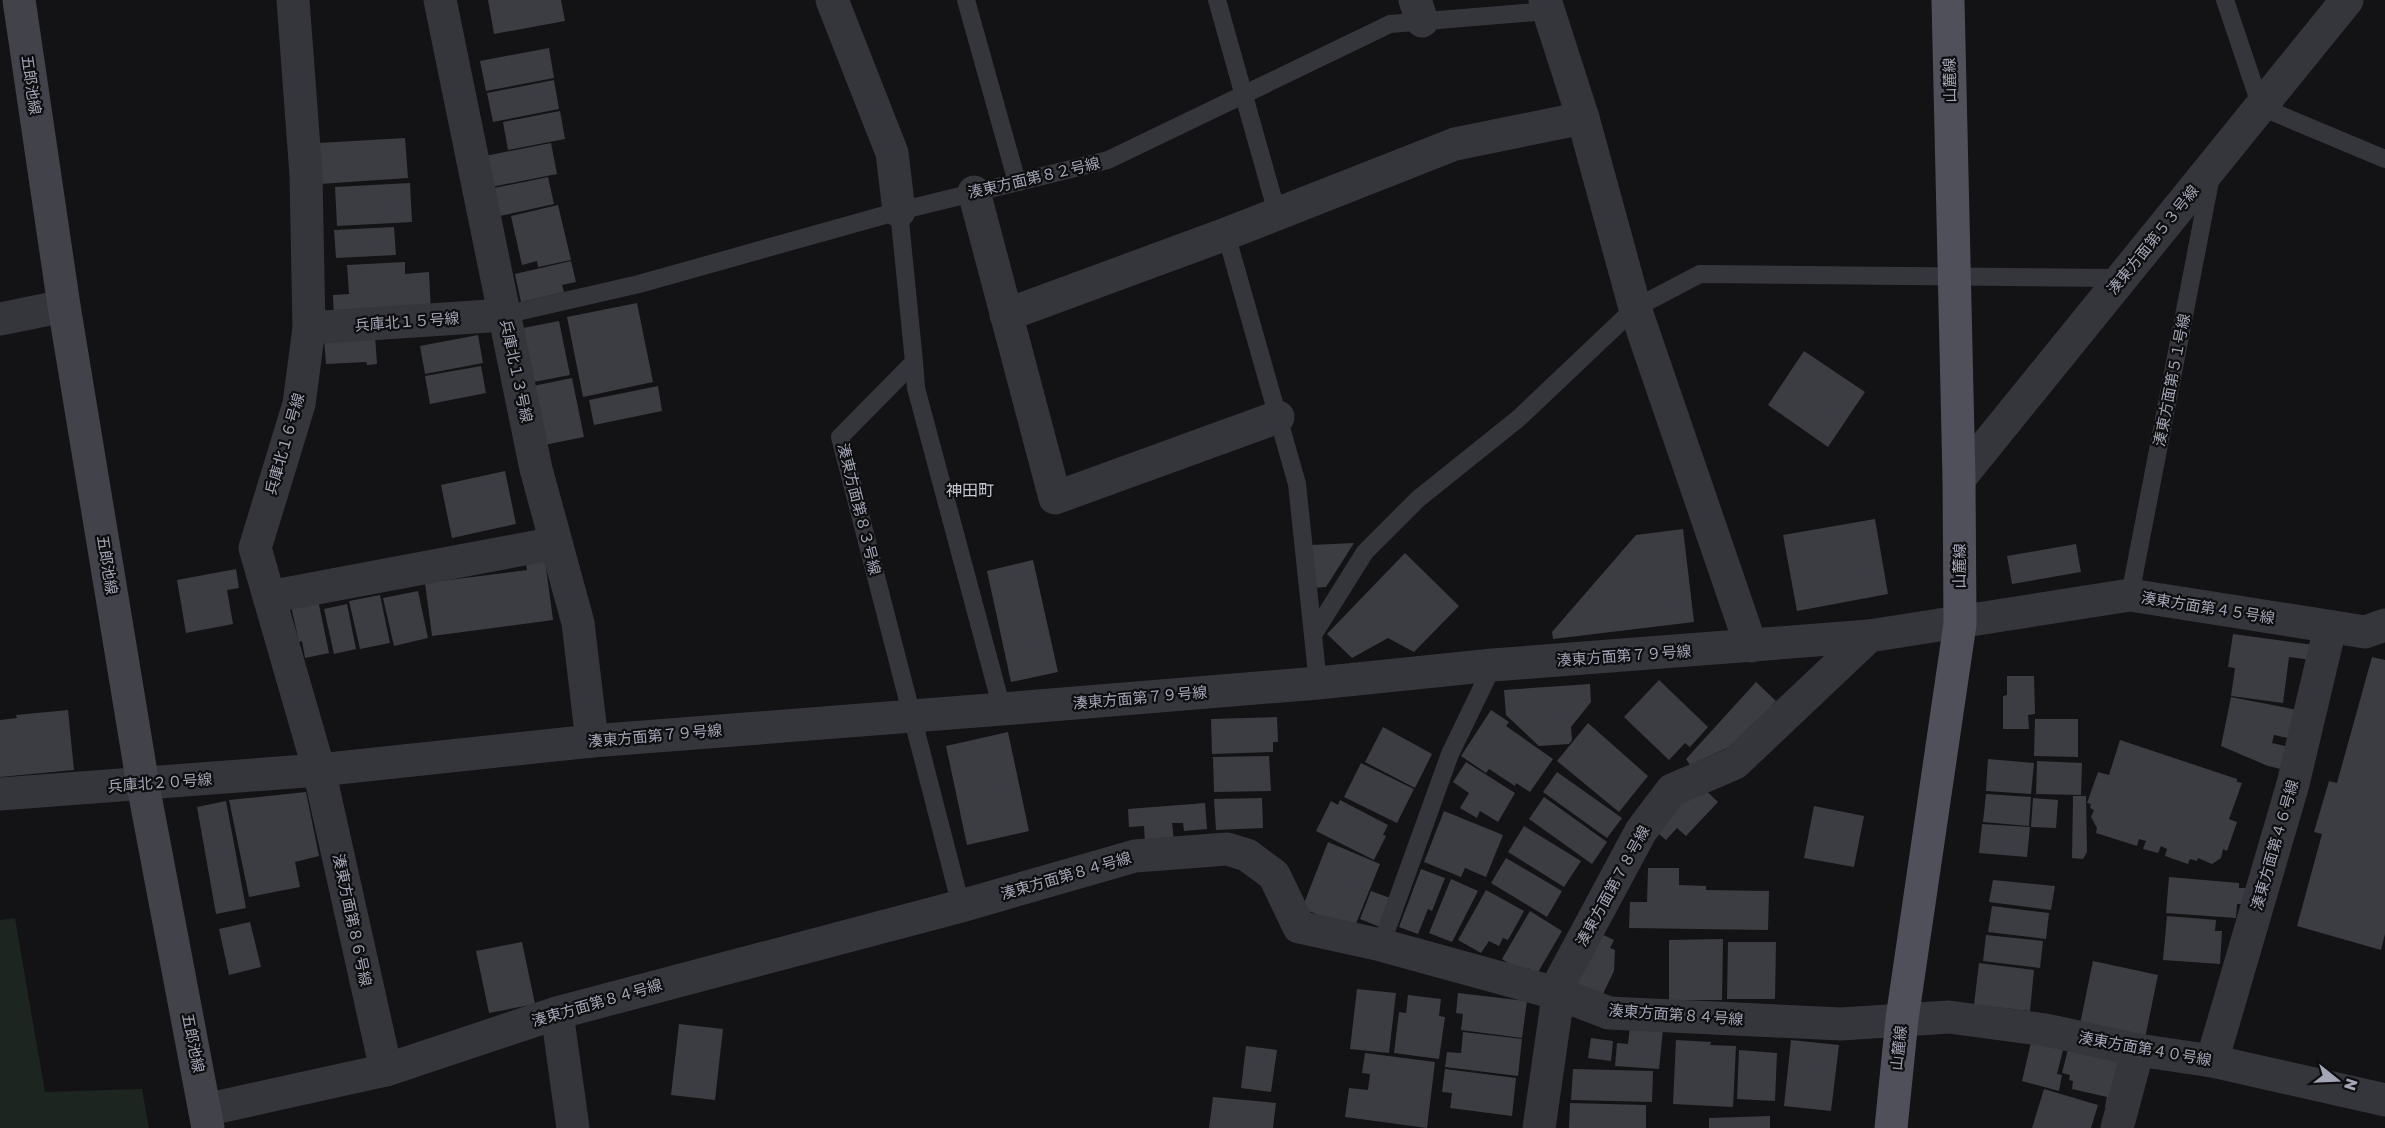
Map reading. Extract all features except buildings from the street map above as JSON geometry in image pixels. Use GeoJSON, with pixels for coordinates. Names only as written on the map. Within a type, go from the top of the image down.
{"type":"FeatureCollection","features":[{"type":"Feature","properties":{"kind":"main road","name":"山麓線"},"geometry":{"type":"LineString","coordinates":[[1891,1128],[1902,1019],[1960,624],[1948,0]]}},
{"type":"Feature","properties":{"kind":"street","name":"五郎池線"},"geometry":{"type":"LineString","coordinates":[[19,0],[64,306],[143,785],[207,1119]]}},
{"type":"Feature","properties":{"kind":"street","name":"兵庫北１６号線"},"geometry":{"type":"LineString","coordinates":[[293,0],[306,175],[309,328],[299,404],[255,548],[319,770]]}},
{"type":"Feature","properties":{"kind":"street","name":"兵庫北１３号線"},"geometry":{"type":"LineString","coordinates":[[440,0],[536,469],[578,622],[592,741]]}},
{"type":"Feature","properties":{"kind":"street"},"geometry":{"type":"LineString","coordinates":[[832,0],[892,153],[898,210]]}},
{"type":"Feature","properties":{"kind":"street","name":"湊東方面第５３号線"},"geometry":{"type":"LineString","coordinates":[[1959,479],[2347,0]]}},
{"type":"Feature","properties":{"kind":"street"},"geometry":{"type":"LineString","coordinates":[[1546,5],[1582,118],[1635,308],[1751,646]]}},
{"type":"Feature","properties":{"kind":"street"},"geometry":{"type":"LineString","coordinates":[[1006,315],[1226,234],[1455,144],[1582,118]]}},
{"type":"Feature","properties":{"kind":"street"},"geometry":{"type":"LineString","coordinates":[[974,192],[1055,498],[1278,417]]}},
{"type":"Feature","properties":{"kind":"street"},"geometry":{"type":"LineString","coordinates":[[0,319],[64,306]]}},
{"type":"Feature","properties":{"kind":"street","name":"兵庫北１５号線"},"geometry":{"type":"LineString","coordinates":[[309,328],[504,315]]}},
{"type":"Feature","properties":{"kind":"street"},"geometry":{"type":"LineString","coordinates":[[269,597],[556,543]]}},
{"type":"Feature","properties":{"kind":"street","name":"湊東方面第４５号線"},"geometry":{"type":"LineString","coordinates":[[1960,624],[2130,596],[2366,632],[2385,625]]}},
{"type":"Feature","properties":{"kind":"street","name":"湊東方面第７９号線"},"geometry":{"type":"LineString","coordinates":[[319,770],[592,741],[1318,683],[1493,665],[1869,636],[1960,624]]}},
{"type":"Feature","properties":{"kind":"street","name":"湊東方面第４６号線"},"geometry":{"type":"LineString","coordinates":[[2212,1060],[2293,784],[2331,627]]}},
{"type":"Feature","properties":{"kind":"street","name":"湊東方面第７８号線"},"geometry":{"type":"LineString","coordinates":[[1539,1128],[1560,982],[1641,831],[1672,790],[1735,763],[1869,636]]}},
{"type":"Feature","properties":{"kind":"street","name":"兵庫北２０号線"},"geometry":{"type":"LineString","coordinates":[[0,794],[319,770]]}},
{"type":"Feature","properties":{"kind":"street","name":"湊東方面第８６号線"},"geometry":{"type":"LineString","coordinates":[[319,770],[386,1070]]}},
{"type":"Feature","properties":{"kind":"street","name":"湊東方面第８４号線"},"geometry":{"type":"LineString","coordinates":[[207,1119],[386,1070],[557,1013],[961,906],[1135,856],[1227,849],[1247,855],[1274,875],[1299,927],[1381,945],[1559,994],[1609,1014],[1841,1024],[1902,1019]]}},
{"type":"Feature","properties":{"kind":"street"},"geometry":{"type":"LineString","coordinates":[[557,1013],[573,1128]]}},
{"type":"Feature","properties":{"kind":"street","name":"湊東方面第４０号線"},"geometry":{"type":"LineString","coordinates":[[1902,1019],[1949,1017],[2046,1030],[2138,1050],[2212,1060],[2385,1100]]}},
{"type":"Feature","properties":{"kind":"street"},"geometry":{"type":"LineString","coordinates":[[2117,1128],[2138,1050]]}},
{"type":"Feature","properties":{"kind":"lane"},"geometry":{"type":"LineString","coordinates":[[966,0],[1017,182]]}},
{"type":"Feature","properties":{"kind":"lane"},"geometry":{"type":"LineString","coordinates":[[1217,0],[1277,213]]}},
{"type":"Feature","properties":{"kind":"lane"},"geometry":{"type":"LineString","coordinates":[[2225,0],[2260,107],[2385,159]]}},
{"type":"Feature","properties":{"kind":"lane","name":"湊東方面第８２号線"},"geometry":{"type":"LineString","coordinates":[[504,315],[639,284],[898,210],[1108,160],[1418,11],[1546,5]]}},
{"type":"Feature","properties":{"kind":"lane","name":"湊東方面第５１号線"},"geometry":{"type":"LineString","coordinates":[[2130,596],[2213,165]]}},
{"type":"Feature","properties":{"kind":"lane"},"geometry":{"type":"LineString","coordinates":[[898,210],[916,388],[1002,709]]}},
{"type":"Feature","properties":{"kind":"lane"},"geometry":{"type":"LineString","coordinates":[[1226,234],[1297,484],[1318,683]]}},
{"type":"Feature","properties":{"kind":"lane"},"geometry":{"type":"LineString","coordinates":[[1313,635],[1365,552],[1418,499],[1519,418],[1635,308],[1700,274],[2122,278]]}},
{"type":"Feature","properties":{"kind":"lane","name":"湊東方面第８３号線"},"geometry":{"type":"LineString","coordinates":[[914,362],[840,437],[961,906]]}},
{"type":"Feature","properties":{"kind":"lane"},"geometry":{"type":"LineString","coordinates":[[1381,945],[1450,754],[1493,665]]}},
{"type":"Feature","properties":{"kind":"shaded area"},"geometry":{"type":"Polygon","coordinates":[[[15,918],[45,1092],[142,1089],[149,1128],[0,1128],[0,920],[15,918]]]}},
{"type":"Feature","properties":{"kind":"district","name":"神田町"},"geometry":{"type":"Point","coordinates":[970,490]}}]}
